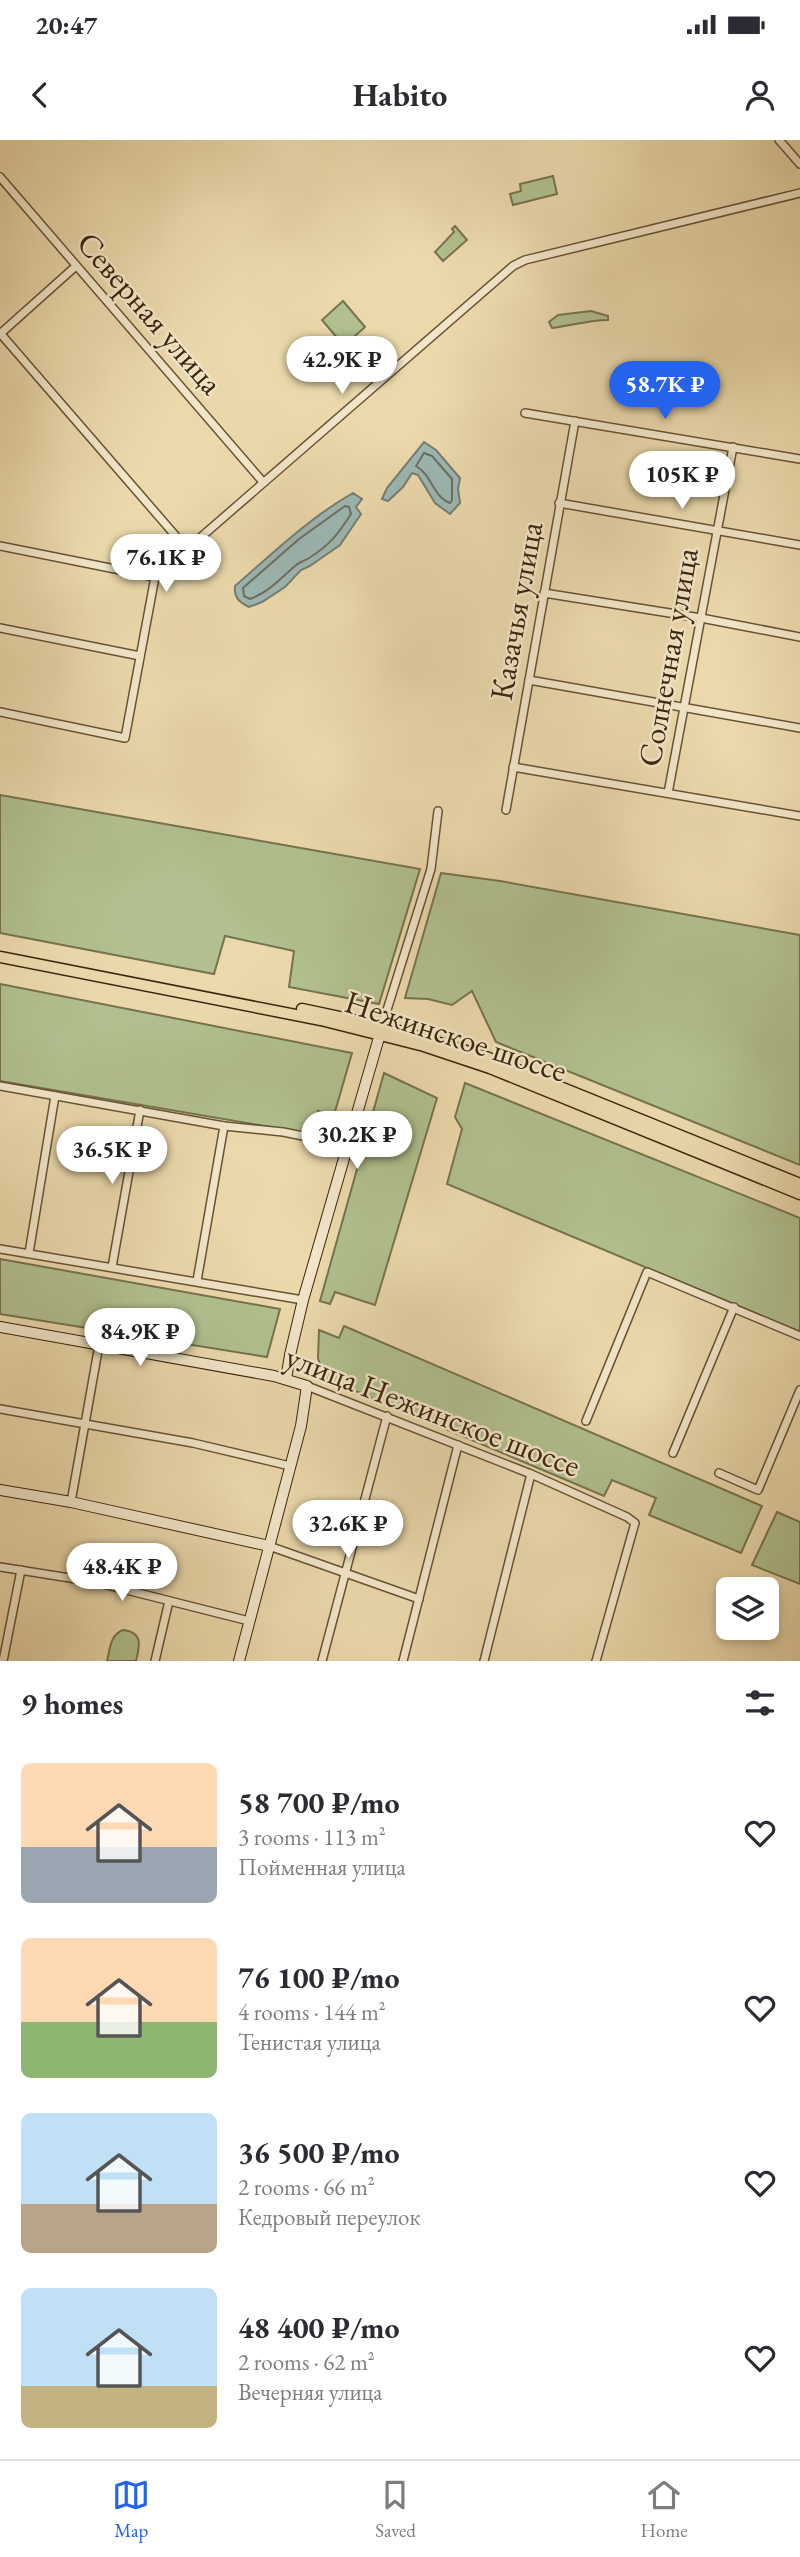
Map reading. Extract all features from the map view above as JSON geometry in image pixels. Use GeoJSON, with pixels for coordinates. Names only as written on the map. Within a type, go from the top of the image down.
{"type":"FeatureCollection","features":[{"type":"Feature","properties":{"kind":"main road","name":"Нежинское шоссе"},"geometry":{"type":"LineString","coordinates":[[0,951],[381,1030],[486,1057],[800,1184]]}},
{"type":"Feature","properties":{"kind":"main road","name":"Нежинское шоссе"},"geometry":{"type":"LineString","coordinates":[[0,957],[381,1030],[490,1068],[800,1194]]}},
{"type":"Feature","properties":{"kind":"main road"},"geometry":{"type":"LineString","coordinates":[[286,1379],[303,1300],[381,1030]]}},
{"type":"Feature","properties":{"kind":"main road","name":"улица Нежинское шоссе"},"geometry":{"type":"LineString","coordinates":[[0,1327],[286,1379],[307,1386]]}},
{"type":"Feature","properties":{"kind":"main road"},"geometry":{"type":"LineString","coordinates":[[239,1661],[290,1466],[307,1386]]}},
{"type":"Feature","properties":{"kind":"main road"},"geometry":{"type":"LineString","coordinates":[[0,1490],[71,1502],[269,1546]]}},
{"type":"Feature","properties":{"kind":"street"},"geometry":{"type":"LineString","coordinates":[[779,140],[800,164]]}},
{"type":"Feature","properties":{"kind":"street","name":"Северная улица"},"geometry":{"type":"LineString","coordinates":[[0,177],[263,482]]}},
{"type":"Feature","properties":{"kind":"street"},"geometry":{"type":"LineString","coordinates":[[0,712],[125,738],[155,577],[513,266],[525,260],[800,193]]}},
{"type":"Feature","properties":{"kind":"street"},"geometry":{"type":"LineString","coordinates":[[76,266],[0,333],[187,549]]}},
{"type":"Feature","properties":{"kind":"street"},"geometry":{"type":"LineString","coordinates":[[525,413],[800,459]]}},
{"type":"Feature","properties":{"kind":"street","name":"Казачья улица"},"geometry":{"type":"LineString","coordinates":[[506,810],[575,421]]}},
{"type":"Feature","properties":{"kind":"street","name":"Солнечная улица"},"geometry":{"type":"LineString","coordinates":[[668,793],[733,447]]}},
{"type":"Feature","properties":{"kind":"street"},"geometry":{"type":"LineString","coordinates":[[559,503],[800,545]]}},
{"type":"Feature","properties":{"kind":"street"},"geometry":{"type":"LineString","coordinates":[[0,546],[155,577]]}},
{"type":"Feature","properties":{"kind":"street"},"geometry":{"type":"LineString","coordinates":[[544,593],[800,637]]}},
{"type":"Feature","properties":{"kind":"street"},"geometry":{"type":"LineString","coordinates":[[0,628],[141,656]]}},
{"type":"Feature","properties":{"kind":"street"},"geometry":{"type":"LineString","coordinates":[[528,680],[800,728]]}},
{"type":"Feature","properties":{"kind":"street"},"geometry":{"type":"LineString","coordinates":[[513,767],[800,816]]}},
{"type":"Feature","properties":{"kind":"street"},"geometry":{"type":"LineString","coordinates":[[381,1030],[431,869],[439,811]]}},
{"type":"Feature","properties":{"kind":"street"},"geometry":{"type":"LineString","coordinates":[[0,1086],[348,1145]]}},
{"type":"Feature","properties":{"kind":"street"},"geometry":{"type":"LineString","coordinates":[[29,1254],[55,1096]]}},
{"type":"Feature","properties":{"kind":"street"},"geometry":{"type":"LineString","coordinates":[[111,1267],[140,1110]]}},
{"type":"Feature","properties":{"kind":"street"},"geometry":{"type":"LineString","coordinates":[[197,1281],[224,1125]]}},
{"type":"Feature","properties":{"kind":"street"},"geometry":{"type":"LineString","coordinates":[[0,1249],[303,1300]]}},
{"type":"Feature","properties":{"kind":"street"},"geometry":{"type":"LineString","coordinates":[[586,1421],[647,1272],[800,1336]]}},
{"type":"Feature","properties":{"kind":"street"},"geometry":{"type":"LineString","coordinates":[[673,1453],[734,1307]]}},
{"type":"Feature","properties":{"kind":"street"},"geometry":{"type":"LineString","coordinates":[[71,1502],[99,1345]]}},
{"type":"Feature","properties":{"kind":"street","name":"улица Нежинское шоссе"},"geometry":{"type":"LineString","coordinates":[[307,1386],[531,1474],[635,1523],[596,1661]]}},
{"type":"Feature","properties":{"kind":"street"},"geometry":{"type":"LineString","coordinates":[[719,1473],[758,1490],[800,1390]]}},
{"type":"Feature","properties":{"kind":"street"},"geometry":{"type":"LineString","coordinates":[[0,1409],[192,1443],[290,1466]]}},
{"type":"Feature","properties":{"kind":"street"},"geometry":{"type":"LineString","coordinates":[[322,1661],[387,1416]]}},
{"type":"Feature","properties":{"kind":"street"},"geometry":{"type":"LineString","coordinates":[[403,1661],[458,1445]]}},
{"type":"Feature","properties":{"kind":"street"},"geometry":{"type":"LineString","coordinates":[[484,1661],[531,1474]]}},
{"type":"Feature","properties":{"kind":"street"},"geometry":{"type":"LineString","coordinates":[[269,1546],[419,1600]]}},
{"type":"Feature","properties":{"kind":"street"},"geometry":{"type":"LineString","coordinates":[[0,1567],[95,1582],[249,1621]]}},
{"type":"Feature","properties":{"kind":"street"},"geometry":{"type":"LineString","coordinates":[[3,1661],[4,1633],[21,1570]]}},
{"type":"Feature","properties":{"kind":"street"},"geometry":{"type":"LineString","coordinates":[[155,1661],[169,1601]]}},
{"type":"Feature","properties":{"kind":"green space"},"geometry":{"type":"Polygon","coordinates":[[[553,176],[557,194],[513,205],[510,194],[521,191],[520,184],[553,176]]]}},
{"type":"Feature","properties":{"kind":"green space"},"geometry":{"type":"Polygon","coordinates":[[[455,226],[467,240],[443,261],[435,252],[454,232],[452,229],[455,226]]]}},
{"type":"Feature","properties":{"kind":"green space"},"geometry":{"type":"Polygon","coordinates":[[[343,301],[365,327],[344,346],[322,320],[343,301]]]}},
{"type":"Feature","properties":{"kind":"green space"},"geometry":{"type":"Polygon","coordinates":[[[591,311],[608,316],[608,320],[552,328],[549,322],[558,315],[591,311]]]}},
{"type":"Feature","properties":{"kind":"green space"},"geometry":{"type":"Polygon","coordinates":[[[0,795],[420,869],[379,1004],[289,987],[294,951],[225,936],[214,974],[0,933],[0,795]]]}},
{"type":"Feature","properties":{"kind":"green space"},"geometry":{"type":"Polygon","coordinates":[[[441,873],[500,881],[800,935],[800,1165],[496,1042],[472,991],[452,1005],[428,999],[405,998],[441,873]]]}},
{"type":"Feature","properties":{"kind":"green space"},"geometry":{"type":"Polygon","coordinates":[[[0,984],[352,1053],[334,1115],[318,1111],[312,1134],[0,1081],[0,984]]]}},
{"type":"Feature","properties":{"kind":"green space"},"geometry":{"type":"Polygon","coordinates":[[[384,1073],[437,1098],[375,1305],[335,1292],[330,1304],[320,1301],[384,1073]]]}},
{"type":"Feature","properties":{"kind":"green space"},"geometry":{"type":"Polygon","coordinates":[[[465,1083],[800,1218],[800,1332],[447,1184],[462,1129],[455,1117],[465,1083]]]}},
{"type":"Feature","properties":{"kind":"green space"},"geometry":{"type":"Polygon","coordinates":[[[0,1259],[280,1309],[267,1357],[0,1314],[0,1259]]]}},
{"type":"Feature","properties":{"kind":"green space"},"geometry":{"type":"Polygon","coordinates":[[[344,1326],[762,1506],[741,1553],[649,1515],[656,1498],[612,1480],[604,1496],[325,1378],[318,1358],[319,1330],[339,1338],[344,1326]]]}},
{"type":"Feature","properties":{"kind":"green space"},"geometry":{"type":"Polygon","coordinates":[[[777,1512],[800,1522],[800,1584],[752,1565],[777,1512]]]}},
{"type":"Feature","properties":{"kind":"green space"},"geometry":{"type":"Polygon","coordinates":[[[123,1630],[137,1636],[139,1645],[136,1661],[107,1661],[113,1639],[123,1630]]]}},
{"type":"Feature","properties":{"kind":"water"},"geometry":{"type":"Polygon","coordinates":[[[424,442],[436,450],[460,478],[460,503],[450,514],[435,503],[418,475],[412,473],[403,487],[388,501],[382,499],[387,488],[424,442]]]}},
{"type":"Feature","properties":{"kind":"water"},"geometry":{"type":"Polygon","coordinates":[[[353,493],[362,499],[356,507],[361,514],[340,545],[301,570],[285,587],[262,602],[249,607],[236,597],[235,586],[306,525],[353,493]]]}}]}
